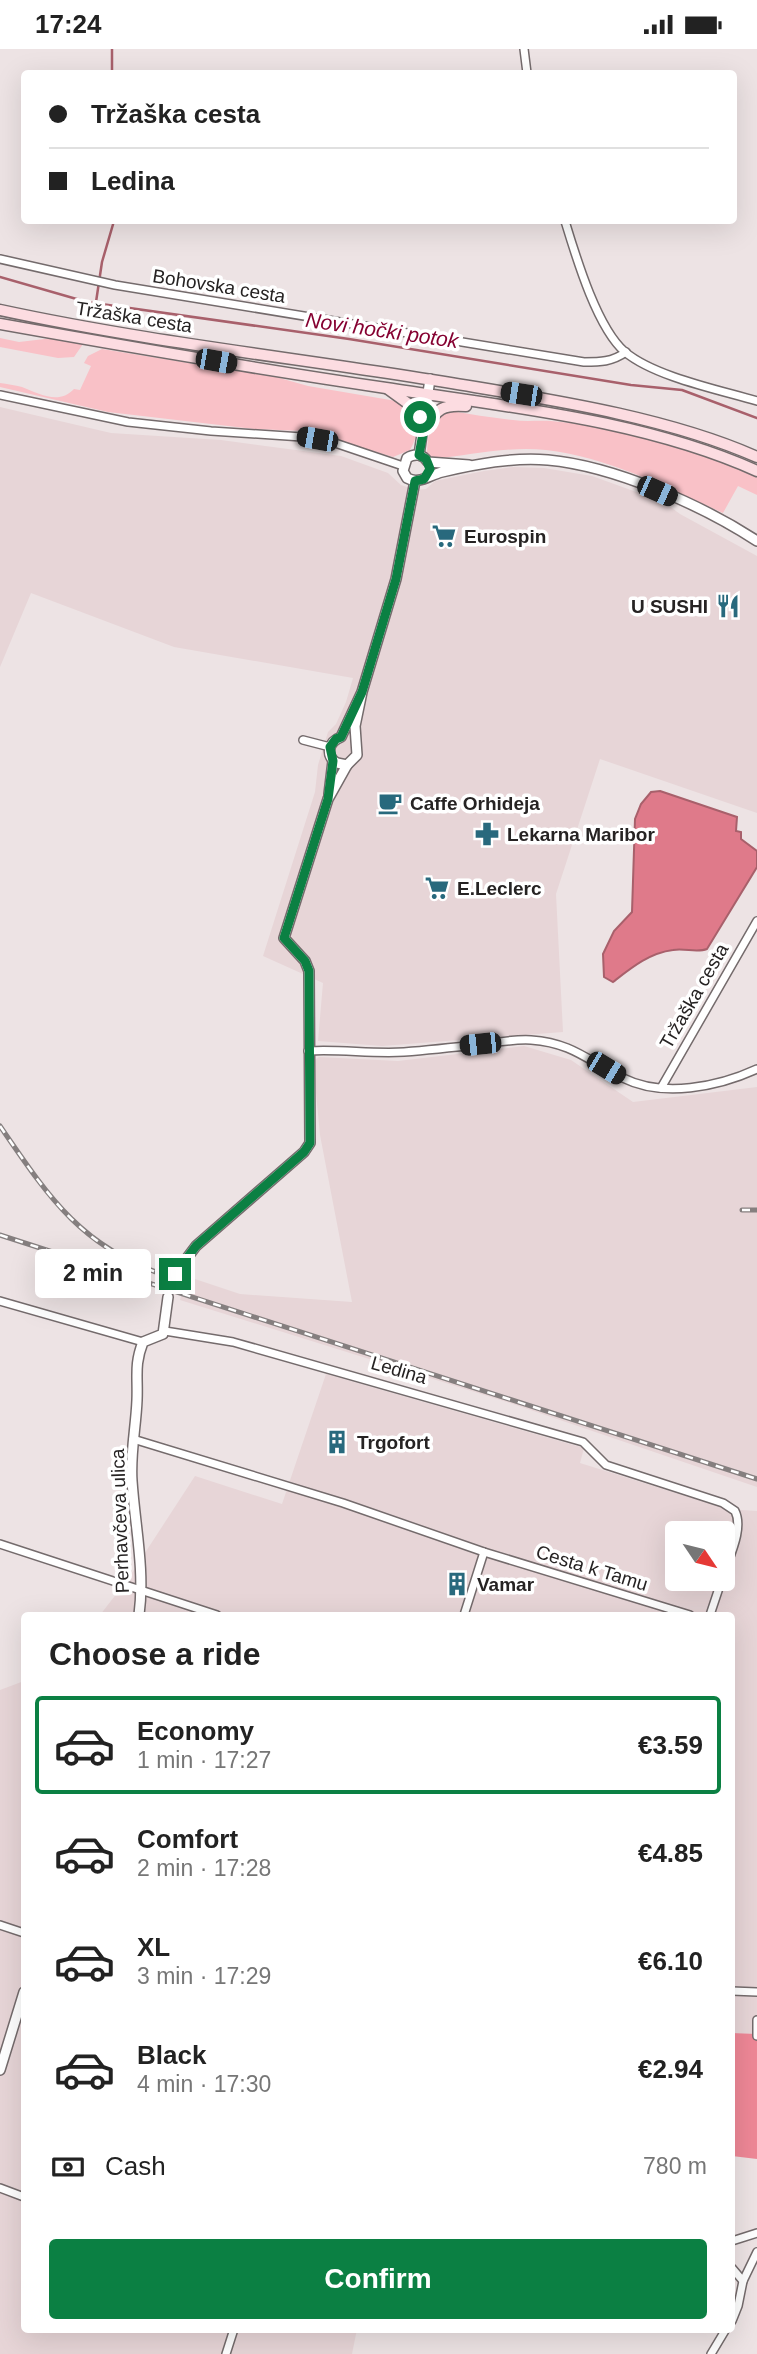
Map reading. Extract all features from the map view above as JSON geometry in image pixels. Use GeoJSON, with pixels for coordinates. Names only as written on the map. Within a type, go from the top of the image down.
{"type":"FeatureCollection","features":[{"type":"Feature","properties":{"kind":"main road","name":"Tržaška cesta"},"geometry":{"type":"LineString","coordinates":[[0,310],[141,337],[548,399],[698,435],[757,457]]}},
{"type":"Feature","properties":{"kind":"main road","name":"Tržaška cesta"},"geometry":{"type":"LineString","coordinates":[[0,324],[388,389],[581,418],[697,447],[757,471]]}},
{"type":"Feature","properties":{"kind":"main road"},"geometry":{"type":"LineString","coordinates":[[388,389],[416,410],[424,428],[438,410],[449,404],[478,408],[493,404]]}},
{"type":"Feature","properties":{"kind":"street"},"geometry":{"type":"LineString","coordinates":[[524,49],[527,70]]}},
{"type":"Feature","properties":{"kind":"street"},"geometry":{"type":"LineString","coordinates":[[566,224],[592,299],[614,341],[625,352],[661,372],[757,401]]}},
{"type":"Feature","properties":{"kind":"street","name":"Bohovska cesta"},"geometry":{"type":"LineString","coordinates":[[0,258],[105,283],[584,362],[605,362],[617,359],[625,352]]}},
{"type":"Feature","properties":{"kind":"street"},"geometry":{"type":"LineString","coordinates":[[419,455],[430,379]]}},
{"type":"Feature","properties":{"kind":"street"},"geometry":{"type":"LineString","coordinates":[[0,395],[128,422],[312,438],[403,466]]}},
{"type":"Feature","properties":{"kind":"street"},"geometry":{"type":"LineString","coordinates":[[419,455],[407,458],[403,466],[407,478],[415,481],[469,465],[516,460],[547,460],[587,467],[690,505],[757,541]]}},
{"type":"Feature","properties":{"kind":"street"},"geometry":{"type":"LineString","coordinates":[[419,455],[428,462],[469,465]]}},
{"type":"Feature","properties":{"kind":"street"},"geometry":{"type":"LineString","coordinates":[[427,476],[430,469],[428,462]]}},
{"type":"Feature","properties":{"kind":"street"},"geometry":{"type":"LineString","coordinates":[[328,799],[347,765],[357,755],[355,726],[362,692],[396,579],[415,481]]}},
{"type":"Feature","properties":{"kind":"street"},"geometry":{"type":"LineString","coordinates":[[341,737],[362,692]]}},
{"type":"Feature","properties":{"kind":"street"},"geometry":{"type":"LineString","coordinates":[[175,1274],[196,1246],[308,1148],[312,1131],[308,1051],[309,971],[305,961],[284,938],[328,799],[333,761],[330,747],[341,737],[349,738],[355,743]]}},
{"type":"Feature","properties":{"kind":"street"},"geometry":{"type":"LineString","coordinates":[[303,740],[330,747]]}},
{"type":"Feature","properties":{"kind":"street"},"geometry":{"type":"LineString","coordinates":[[333,761],[347,765]]}},
{"type":"Feature","properties":{"kind":"street","name":"Tržaška cesta"},"geometry":{"type":"LineString","coordinates":[[661,1088],[757,921]]}},
{"type":"Feature","properties":{"kind":"street"},"geometry":{"type":"LineString","coordinates":[[308,1051],[390,1053],[519,1040],[552,1042],[589,1057],[622,1078],[639,1085],[661,1088],[705,1085],[757,1069]]}},
{"type":"Feature","properties":{"kind":"street"},"geometry":{"type":"LineString","coordinates":[[0,1301],[143,1342],[157,1338],[165,1331],[168,1297]]}},
{"type":"Feature","properties":{"kind":"street","name":"Ledina"},"geometry":{"type":"LineString","coordinates":[[165,1331],[233,1342],[583,1442],[600,1461],[611,1468],[723,1503],[735,1510],[738,1521],[735,1536]]}},
{"type":"Feature","properties":{"kind":"street","name":"Perhavčeva ulica"},"geometry":{"type":"LineString","coordinates":[[139,1612],[142,1591],[131,1479],[137,1398],[135,1367],[143,1342]]}},
{"type":"Feature","properties":{"kind":"street","name":"Cesta k Tamu"},"geometry":{"type":"LineString","coordinates":[[134,1439],[680,1612]]}},
{"type":"Feature","properties":{"kind":"street"},"geometry":{"type":"LineString","coordinates":[[0,1544],[208,1612]]}},
{"type":"Feature","properties":{"kind":"street"},"geometry":{"type":"LineString","coordinates":[[465,1612],[484,1552]]}},
{"type":"Feature","properties":{"kind":"street"},"geometry":{"type":"LineString","coordinates":[[711,1612],[718,1591]]}},
{"type":"Feature","properties":{"kind":"street"},"geometry":{"type":"LineString","coordinates":[[0,1925],[21,1932]]}},
{"type":"Feature","properties":{"kind":"street"},"geometry":{"type":"LineString","coordinates":[[735,1991],[757,1992]]}},
{"type":"Feature","properties":{"kind":"street"},"geometry":{"type":"LineString","coordinates":[[0,2070],[21,2002]]}},
{"type":"Feature","properties":{"kind":"street"},"geometry":{"type":"LineString","coordinates":[[757,2023],[757,2036]]}},
{"type":"Feature","properties":{"kind":"street"},"geometry":{"type":"LineString","coordinates":[[0,2188],[21,2196]]}},
{"type":"Feature","properties":{"kind":"street"},"geometry":{"type":"LineString","coordinates":[[735,2240],[757,2233]]}},
{"type":"Feature","properties":{"kind":"street"},"geometry":{"type":"LineString","coordinates":[[735,2314],[743,2281],[757,2252]]}},
{"type":"Feature","properties":{"kind":"street"},"geometry":{"type":"LineString","coordinates":[[735,2273],[743,2281]]}},
{"type":"Feature","properties":{"kind":"street"},"geometry":{"type":"LineString","coordinates":[[226,2354],[233,2333]]}},
{"type":"Feature","properties":{"kind":"street"},"geometry":{"type":"LineString","coordinates":[[711,2354],[724,2333]]}},
{"type":"Feature","properties":{"kind":"shaded area"},"geometry":{"type":"Polygon","coordinates":[[[0,338],[19,342],[53,338],[83,344],[74,357],[58,358],[0,347],[0,338]]]}},
{"type":"Feature","properties":{"kind":"shaded area"},"geometry":{"type":"Polygon","coordinates":[[[102,349],[276,377],[308,386],[402,402],[415,418],[416,436],[410,450],[393,457],[305,431],[254,429],[108,412],[0,387],[0,383],[14,385],[56,397],[68,394],[74,389],[80,390],[91,366],[84,363],[88,356],[102,349]]]}},
{"type":"Feature","properties":{"kind":"shaded area"},"geometry":{"type":"Polygon","coordinates":[[[0,407],[111,433],[221,440],[341,456],[388,473],[401,485],[416,490],[426,489],[435,481],[484,471],[513,467],[544,468],[592,476],[664,502],[680,514],[757,556],[757,813],[600,759],[556,894],[563,1032],[382,1046],[318,1041],[323,983],[263,956],[315,792],[318,765],[328,732],[336,724],[353,678],[174,647],[31,593],[0,667],[0,407]]]}},
{"type":"Feature","properties":{"kind":"shaded area"},"geometry":{"type":"Polygon","coordinates":[[[450,411],[518,421],[577,424],[656,440],[757,477],[757,495],[738,486],[723,513],[614,466],[569,454],[518,449],[434,459],[427,452],[431,427],[437,418],[450,411]]]}},
{"type":"Feature","properties":{"kind":"shaded area"},"geometry":{"type":"Polygon","coordinates":[[[660,791],[737,817],[736,831],[741,832],[741,839],[757,851],[757,867],[707,949],[673,950],[656,954],[613,982],[604,977],[603,954],[614,931],[632,912],[635,819],[641,804],[651,792],[660,791]]]}},
{"type":"Feature","properties":{"kind":"shaded area"},"geometry":{"type":"Polygon","coordinates":[[[524,1046],[571,1060],[633,1102],[757,1087],[757,1487],[510,1403],[180,1300],[186,1276],[240,1294],[352,1302],[320,1135],[313,1061],[319,1057],[398,1061],[524,1046]]]}},
{"type":"Feature","properties":{"kind":"shaded area"},"geometry":{"type":"Polygon","coordinates":[[[326,1374],[584,1448],[580,1463],[727,1509],[757,1511],[757,2034],[735,2033],[735,1612],[102,1612],[128,1579],[195,1476],[282,1504],[326,1374]]]}},
{"type":"Feature","properties":{"kind":"shaded area"},"geometry":{"type":"Polygon","coordinates":[[[21,1682],[21,2333],[356,2333],[352,2354],[0,2354],[0,1690],[21,1682]]]}},
{"type":"Feature","properties":{"kind":"shaded area"},"geometry":{"type":"Polygon","coordinates":[[[735,2033],[757,2034],[757,2159],[735,2156],[735,2033]]]}},
{"type":"Feature","properties":{"kind":"waterway"},"geometry":{"type":"LineString","coordinates":[[112,49],[112,70]]}},
{"type":"Feature","properties":{"kind":"waterway"},"geometry":{"type":"LineString","coordinates":[[96,302],[102,262],[113,224]]}},
{"type":"Feature","properties":{"kind":"waterway","name":"Novi hočki potok"},"geometry":{"type":"LineString","coordinates":[[0,277],[87,302],[349,339],[631,385],[682,390],[757,418]]}},
{"type":"Feature","properties":{"kind":"tunnel"},"geometry":{"type":"LineString","coordinates":[[168,1297],[175,1274]]}},
{"type":"Feature","properties":{"kind":"railway"},"geometry":{"type":"LineString","coordinates":[[0,1126],[34,1175],[68,1216],[110,1249],[164,1275]]}},
{"type":"Feature","properties":{"kind":"railway"},"geometry":{"type":"LineString","coordinates":[[742,1210],[757,1210]]}},
{"type":"Feature","properties":{"kind":"railway"},"geometry":{"type":"LineString","coordinates":[[0,1235],[757,1479]]}},
{"type":"Feature","properties":{"kind":"place","name":"Eurospin"},"geometry":{"type":"Point","coordinates":[444,536]}},
{"type":"Feature","properties":{"kind":"place","name":"U SUSHI"},"geometry":{"type":"Point","coordinates":[728,606]}},
{"type":"Feature","properties":{"kind":"place","name":"Caffe Orhideja"},"geometry":{"type":"Point","coordinates":[390,803]}},
{"type":"Feature","properties":{"kind":"place","name":"Lekarna Maribor"},"geometry":{"type":"Point","coordinates":[487,834]}},
{"type":"Feature","properties":{"kind":"place","name":"E.Leclerc"},"geometry":{"type":"Point","coordinates":[437,888]}},
{"type":"Feature","properties":{"kind":"place","name":"Trgofort"},"geometry":{"type":"Point","coordinates":[337,1442]}},
{"type":"Feature","properties":{"kind":"place","name":"Vamar"},"geometry":{"type":"Point","coordinates":[457,1584]}},
{"type":"Feature","properties":{"kind":"route"},"geometry":{"type":"LineString","coordinates":[[175,1274],[185,1257],[196,1246],[304,1152],[310,1143],[309,971],[299,953],[284,938],[328,799],[333,761],[330,747],[332,742],[341,737],[362,692],[396,579],[415,481],[424,479],[430,469],[426,459],[419,455],[424,428],[420,417]]}}]}
